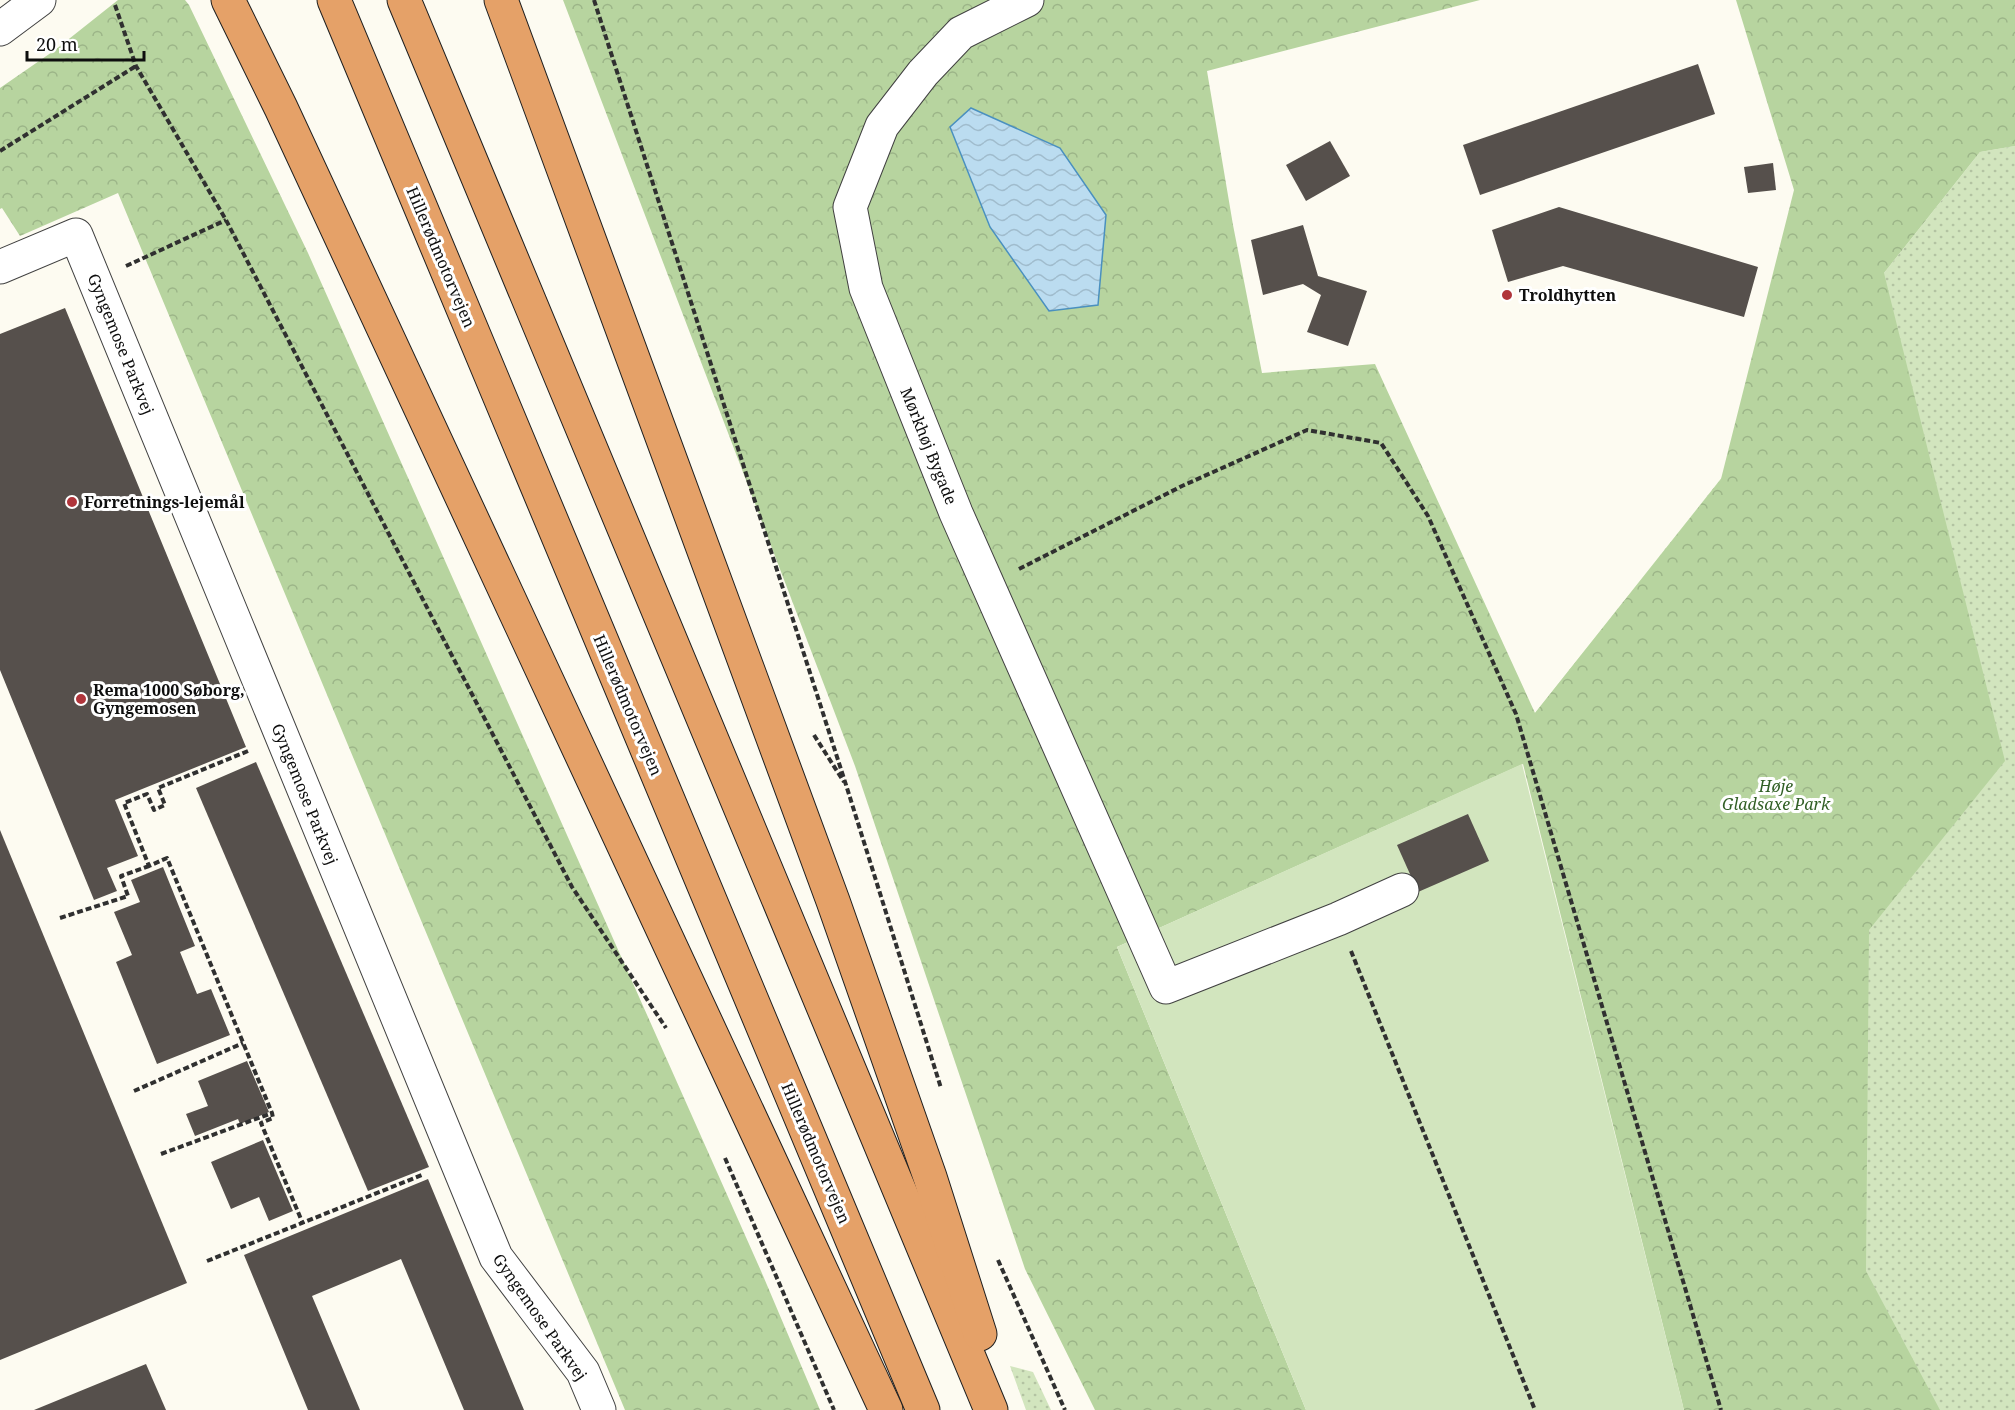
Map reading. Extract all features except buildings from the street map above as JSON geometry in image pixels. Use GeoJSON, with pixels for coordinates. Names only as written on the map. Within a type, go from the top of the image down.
{"type":"FeatureCollection","features":[{"type":"Feature","properties":{"kind":"highway"},"geometry":{"type":"LineString","coordinates":[[228,0],[281,108],[886,1410]]}},
{"type":"Feature","properties":{"kind":"highway","name":"Hillerødmotorvejen"},"geometry":{"type":"LineString","coordinates":[[334,0],[923,1410]]}},
{"type":"Feature","properties":{"kind":"highway"},"geometry":{"type":"LineString","coordinates":[[404,0],[991,1410]]}},
{"type":"Feature","properties":{"kind":"highway"},"geometry":{"type":"LineString","coordinates":[[501,0],[833,901],[930,1177],[1004,1410]]}},
{"type":"Feature","properties":{"kind":"street"},"geometry":{"type":"LineString","coordinates":[[0,28],[39,0]]}},
{"type":"Feature","properties":{"kind":"street","name":"Mørkhøj Bygade"},"geometry":{"type":"LineString","coordinates":[[1027,0],[961,33],[923,73],[882,126],[850,207],[866,288],[956,513],[1166,987],[1338,919]]}},
{"type":"Feature","properties":{"kind":"street","name":"Gyngemose Parkvej"},"geometry":{"type":"LineString","coordinates":[[0,267],[76,235],[495,1257],[583,1372],[599,1410]]}},
{"type":"Feature","properties":{"kind":"street"},"geometry":{"type":"LineString","coordinates":[[1338,919],[1402,890]]}},
{"type":"Feature","properties":{"kind":"path"},"geometry":{"type":"LineString","coordinates":[[594,0],[844,776],[943,1096]]}},
{"type":"Feature","properties":{"kind":"path"},"geometry":{"type":"LineString","coordinates":[[116,5],[136,66],[226,220],[572,887],[669,1034]]}},
{"type":"Feature","properties":{"kind":"path"},"geometry":{"type":"LineString","coordinates":[[0,151],[136,66]]}},
{"type":"Feature","properties":{"kind":"path"},"geometry":{"type":"LineString","coordinates":[[96,280],[226,220]]}},
{"type":"Feature","properties":{"kind":"path"},"geometry":{"type":"LineString","coordinates":[[987,584],[1182,486],[1307,430],[1381,443],[1428,516],[1516,714],[1721,1410]]}},
{"type":"Feature","properties":{"kind":"path"},"geometry":{"type":"LineString","coordinates":[[149,866],[124,803],[147,794],[154,810],[165,805],[158,788],[282,738]]}},
{"type":"Feature","properties":{"kind":"path"},"geometry":{"type":"LineString","coordinates":[[60,918],[128,896],[121,876],[167,858],[272,1113],[273,1118],[261,1123],[303,1224]]}},
{"type":"Feature","properties":{"kind":"path"},"geometry":{"type":"LineString","coordinates":[[1338,919],[1535,1410]]}},
{"type":"Feature","properties":{"kind":"path"},"geometry":{"type":"LineString","coordinates":[[134,1090],[243,1043]]}},
{"type":"Feature","properties":{"kind":"path"},"geometry":{"type":"LineString","coordinates":[[161,1154],[272,1113]]}},
{"type":"Feature","properties":{"kind":"path"},"geometry":{"type":"LineString","coordinates":[[722,1151],[834,1410]]}},
{"type":"Feature","properties":{"kind":"path"},"geometry":{"type":"LineString","coordinates":[[207,1262],[456,1161]]}},
{"type":"Feature","properties":{"kind":"path"},"geometry":{"type":"LineString","coordinates":[[995,1254],[1065,1410]]}},
{"type":"Feature","properties":{"kind":"green space"},"geometry":{"type":"Polygon","coordinates":[[[118,0],[185,0],[189,5],[308,253],[761,1271],[820,1410],[625,1410],[118,193],[20,236],[2,208],[0,209],[0,88],[55,50],[118,0]]]}},
{"type":"Feature","properties":{"kind":"green space"},"geometry":{"type":"Polygon","coordinates":[[[563,0],[1480,0],[1207,71],[1233,225],[1262,373],[1375,364],[1535,713],[1721,479],[1794,190],[1736,0],[2015,0],[2015,146],[1980,152],[1884,273],[2005,761],[1869,930],[1866,1271],[1940,1410],[1684,1410],[1523,764],[1117,947],[1306,1410],[1095,1410],[1025,1269],[855,766],[563,0]]]}},
{"type":"Feature","properties":{"kind":"green space","name":"Høje Gladsaxe Park"},"geometry":{"type":"Polygon","coordinates":[[[2015,146],[2015,1410],[1684,1410],[1535,713],[1980,152],[2015,146]]]}},
{"type":"Feature","properties":{"kind":"green space"},"geometry":{"type":"Polygon","coordinates":[[[1522,764],[1684,1410],[1306,1410],[1117,947],[1522,764]]]}},
{"type":"Feature","properties":{"kind":"green space"},"geometry":{"type":"Polygon","coordinates":[[[1010,1366],[1033,1372],[1051,1410],[1026,1410],[1010,1366]]]}},
{"type":"Feature","properties":{"kind":"water"},"geometry":{"type":"Polygon","coordinates":[[[971,108],[1060,148],[1106,215],[1098,305],[1049,311],[990,227],[950,127],[971,108]]]}},
{"type":"Feature","properties":{"kind":"place","name":"Troldhytten"},"geometry":{"type":"Point","coordinates":[1507,295]}},
{"type":"Feature","properties":{"kind":"place","name":"Forretnings-lejemål"},"geometry":{"type":"Point","coordinates":[72,502]}},
{"type":"Feature","properties":{"kind":"place","name":"Rema 1000 Søborg, Gyngemosen"},"geometry":{"type":"Point","coordinates":[81,699]}}]}
